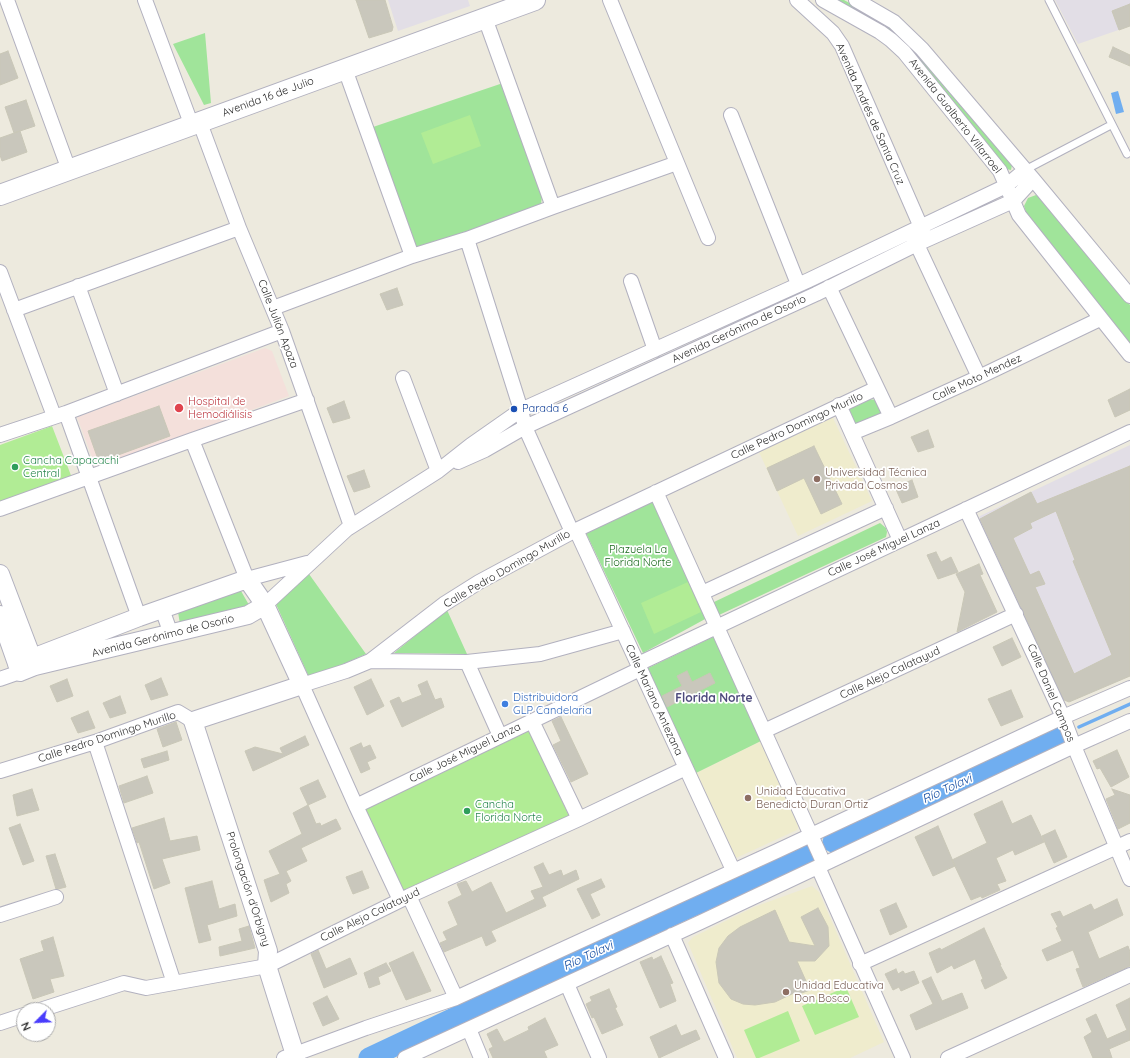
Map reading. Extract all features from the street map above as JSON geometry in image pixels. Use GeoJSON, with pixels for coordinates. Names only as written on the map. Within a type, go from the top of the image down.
{"type":"FeatureCollection","features":[{"type":"Feature","properties":{"kind":"main road","name":"Avenida 16 de Julio"},"geometry":{"type":"LineString","coordinates":[[0,195],[485,18],[512,4],[535,0]]}},
{"type":"Feature","properties":{"kind":"street"},"geometry":{"type":"LineString","coordinates":[[6,0],[69,170]]}},
{"type":"Feature","properties":{"kind":"street","name":"Calle Julián Apaza"},"geometry":{"type":"LineString","coordinates":[[145,0],[273,308],[351,526]]}},
{"type":"Feature","properties":{"kind":"street"},"geometry":{"type":"LineString","coordinates":[[610,0],[708,238]]}},
{"type":"Feature","properties":{"kind":"street","name":"Avenida Andrés de Santa Cruz"},"geometry":{"type":"LineString","coordinates":[[797,0],[832,34],[842,46],[916,228],[979,377]]}},
{"type":"Feature","properties":{"kind":"street","name":"Avenida Gualberto Villarroel"},"geometry":{"type":"LineString","coordinates":[[823,0],[880,32],[904,52],[1000,171],[1019,214],[1100,319],[1130,355]]}},
{"type":"Feature","properties":{"kind":"street","name":"Avenida Gualberto Villarroel"},"geometry":{"type":"LineString","coordinates":[[856,0],[894,22],[922,49],[1029,174],[1130,296]]}},
{"type":"Feature","properties":{"kind":"street"},"geometry":{"type":"LineString","coordinates":[[485,18],[553,207]]}},
{"type":"Feature","properties":{"kind":"street"},"geometry":{"type":"LineString","coordinates":[[345,69],[412,256]]}},
{"type":"Feature","properties":{"kind":"street"},"geometry":{"type":"LineString","coordinates":[[731,115],[803,282],[816,294]]}},
{"type":"Feature","properties":{"kind":"street"},"geometry":{"type":"LineString","coordinates":[[273,308],[412,256],[467,239],[677,163]]}},
{"type":"Feature","properties":{"kind":"street","name":"Avenida Gerónimo de Osorio"},"geometry":{"type":"LineString","coordinates":[[26,665],[170,634],[248,615],[265,605],[310,562],[351,526],[438,471],[471,445],[521,410],[803,282],[1029,174]]}},
{"type":"Feature","properties":{"kind":"street","name":"Avenida Gerónimo de Osorio"},"geometry":{"type":"LineString","coordinates":[[438,471],[485,450],[525,427],[816,294],[922,242],[1013,201],[1029,174]]}},
{"type":"Feature","properties":{"kind":"street"},"geometry":{"type":"LineString","coordinates":[[14,310],[239,228]]}},
{"type":"Feature","properties":{"kind":"street","name":"Calle Mariano Antezana"},"geometry":{"type":"LineString","coordinates":[[467,239],[525,427],[623,631],[733,870]]}},
{"type":"Feature","properties":{"kind":"street"},"geometry":{"type":"LineString","coordinates":[[0,272],[14,310],[88,478],[139,617]]}},
{"type":"Feature","properties":{"kind":"street"},"geometry":{"type":"LineString","coordinates":[[631,281],[655,350]]}},
{"type":"Feature","properties":{"kind":"street"},"geometry":{"type":"LineString","coordinates":[[78,286],[118,394]]}},
{"type":"Feature","properties":{"kind":"street"},"geometry":{"type":"LineString","coordinates":[[830,287],[891,418]]}},
{"type":"Feature","properties":{"kind":"street","name":"Calle Moto Mendez"},"geometry":{"type":"LineString","coordinates":[[852,434],[891,418],[1100,319]]}},
{"type":"Feature","properties":{"kind":"street"},"geometry":{"type":"LineString","coordinates":[[0,435],[118,394],[282,331]]}},
{"type":"Feature","properties":{"kind":"street"},"geometry":{"type":"LineString","coordinates":[[403,378],[438,471]]}},
{"type":"Feature","properties":{"kind":"street","name":"Calle Pedro Domingo Murillo"},"geometry":{"type":"LineString","coordinates":[[0,771],[95,742],[178,712],[193,721],[346,671],[370,661],[444,604],[479,582],[574,530],[877,388]]}},
{"type":"Feature","properties":{"kind":"street"},"geometry":{"type":"LineString","coordinates":[[0,509],[307,400]]}},
{"type":"Feature","properties":{"kind":"street"},"geometry":{"type":"LineString","coordinates":[[840,405],[900,540]]}},
{"type":"Feature","properties":{"kind":"street","name":"Calle José Miguel Lanza"},"geometry":{"type":"LineString","coordinates":[[356,806],[532,721],[717,626],[1130,432]]}},
{"type":"Feature","properties":{"kind":"street"},"geometry":{"type":"LineString","coordinates":[[192,440],[247,579],[265,605],[356,806],[456,998]]}},
{"type":"Feature","properties":{"kind":"street"},"geometry":{"type":"LineString","coordinates":[[656,492],[810,834],[821,866],[860,964],[903,1058]]}},
{"type":"Feature","properties":{"kind":"street"},"geometry":{"type":"LineString","coordinates":[[702,593],[886,508]]}},
{"type":"Feature","properties":{"kind":"street","name":"Calle Daniel Campos"},"geometry":{"type":"LineString","coordinates":[[966,509],[1064,717],[1074,746],[1130,879]]}},
{"type":"Feature","properties":{"kind":"street","name":"Avenida Gerónimo de Osorio"},"geometry":{"type":"LineString","coordinates":[[0,679],[26,665],[139,617],[247,579],[310,562]]}},
{"type":"Feature","properties":{"kind":"street"},"geometry":{"type":"LineString","coordinates":[[0,574],[26,665]]}},
{"type":"Feature","properties":{"kind":"street"},"geometry":{"type":"LineString","coordinates":[[162,610],[170,634]]}},
{"type":"Feature","properties":{"kind":"street","name":"Calle Alejo Calatayud"},"geometry":{"type":"LineString","coordinates":[[764,731],[1016,614]]}},
{"type":"Feature","properties":{"kind":"street"},"geometry":{"type":"LineString","coordinates":[[0,615],[26,665]]}},
{"type":"Feature","properties":{"kind":"street"},"geometry":{"type":"LineString","coordinates":[[370,661],[467,662],[540,654],[623,631]]}},
{"type":"Feature","properties":{"kind":"street"},"geometry":{"type":"LineString","coordinates":[[467,662],[500,736]]}},
{"type":"Feature","properties":{"kind":"street"},"geometry":{"type":"LineString","coordinates":[[292,1057],[366,1028],[456,998],[1064,717],[1130,688]]}},
{"type":"Feature","properties":{"kind":"street","name":"Prolongación d'Orbigny"},"geometry":{"type":"LineString","coordinates":[[193,721],[268,951],[267,966],[292,1057]]}},
{"type":"Feature","properties":{"kind":"street"},"geometry":{"type":"LineString","coordinates":[[532,721],[579,819]]}},
{"type":"Feature","properties":{"kind":"street"},"geometry":{"type":"LineString","coordinates":[[405,1058],[672,936],[1130,721]]}},
{"type":"Feature","properties":{"kind":"street"},"geometry":{"type":"LineString","coordinates":[[95,742],[174,983]]}},
{"type":"Feature","properties":{"kind":"street","name":"Calle Alejo Calatayud"},"geometry":{"type":"LineString","coordinates":[[56,1005],[124,983],[146,988],[267,966],[404,898],[579,819],[686,768]]}},
{"type":"Feature","properties":{"kind":"street"},"geometry":{"type":"LineString","coordinates":[[860,964],[1130,841]]}},
{"type":"Feature","properties":{"kind":"street"},"geometry":{"type":"LineString","coordinates":[[0,915],[56,897]]}},
{"type":"Feature","properties":{"kind":"street"},"geometry":{"type":"LineString","coordinates":[[672,936],[726,1058]]}},
{"type":"Feature","properties":{"kind":"street"},"geometry":{"type":"LineString","coordinates":[[948,1058],[1130,975]]}},
{"type":"Feature","properties":{"kind":"street"},"geometry":{"type":"LineString","coordinates":[[567,984],[600,1058]]}},
{"type":"Feature","properties":{"kind":"street"},"geometry":{"type":"LineString","coordinates":[[0,1023],[16,1018]]}},
{"type":"Feature","properties":{"kind":"street"},"geometry":{"type":"LineString","coordinates":[[469,1029],[481,1058]]}},
{"type":"Feature","properties":{"kind":"lane"},"geometry":{"type":"LineString","coordinates":[[1049,0],[1127,154]]}},
{"type":"Feature","properties":{"kind":"lane"},"geometry":{"type":"LineString","coordinates":[[1029,174],[1111,125]]}},
{"type":"Feature","properties":{"kind":"shaded area"},"geometry":{"type":"Polygon","coordinates":[[[388,0],[468,0],[470,6],[398,31],[388,0]]]}},
{"type":"Feature","properties":{"kind":"shaded area"},"geometry":{"type":"Polygon","coordinates":[[[1055,0],[1130,0],[1130,26],[1078,44],[1055,0]]]}},
{"type":"Feature","properties":{"kind":"shaded area","name":"Hospital de Hemodiálisis"},"geometry":{"type":"Polygon","coordinates":[[[265,348],[272,351],[289,396],[96,468],[77,417],[265,348]]]}},
{"type":"Feature","properties":{"kind":"shaded area","name":"Universidad Técnica Privada Cosmos"},"geometry":{"type":"Polygon","coordinates":[[[832,416],[872,501],[798,536],[758,450],[832,416]]]}},
{"type":"Feature","properties":{"kind":"shaded area"},"geometry":{"type":"Polygon","coordinates":[[[1130,445],[1130,676],[1069,702],[1061,698],[978,521],[980,516],[1130,445]]]}},
{"type":"Feature","properties":{"kind":"shaded area","name":"Unidad Educativa Benedicto Duran Ortiz"},"geometry":{"type":"Polygon","coordinates":[[[763,740],[800,823],[797,830],[736,858],[696,773],[763,740]]]}},
{"type":"Feature","properties":{"kind":"shaded area","name":"Unidad Educativa Don Bosco"},"geometry":{"type":"Polygon","coordinates":[[[812,886],[819,892],[884,1042],[850,1058],[737,1058],[688,943],[693,937],[754,907],[812,886]]]}},
{"type":"Feature","properties":{"kind":"green space"},"geometry":{"type":"Polygon","coordinates":[[[833,0],[844,0],[885,22],[908,42],[1010,161],[1012,165],[1011,170],[1006,169],[909,50],[833,0]]]}},
{"type":"Feature","properties":{"kind":"green space"},"geometry":{"type":"Polygon","coordinates":[[[205,33],[211,103],[204,105],[173,44],[205,33]]]}},
{"type":"Feature","properties":{"kind":"green space"},"geometry":{"type":"Polygon","coordinates":[[[503,83],[542,197],[541,204],[538,207],[421,248],[417,247],[413,242],[373,127],[503,83]]]}},
{"type":"Feature","properties":{"kind":"green space"},"geometry":{"type":"Polygon","coordinates":[[[470,115],[481,146],[433,164],[421,133],[470,115]]]}},
{"type":"Feature","properties":{"kind":"green space"},"geometry":{"type":"Polygon","coordinates":[[[1036,195],[1045,201],[1130,305],[1130,346],[1027,215],[1024,206],[1028,198],[1036,195]]]}},
{"type":"Feature","properties":{"kind":"green space"},"geometry":{"type":"Polygon","coordinates":[[[866,399],[878,400],[881,412],[878,418],[860,426],[854,424],[849,413],[850,409],[854,404],[866,399]]]}},
{"type":"Feature","properties":{"kind":"green space"},"geometry":{"type":"Polygon","coordinates":[[[52,426],[72,478],[0,505],[0,445],[52,426]]]}},
{"type":"Feature","properties":{"kind":"green space","name":"Plazuela La Florida Norte"},"geometry":{"type":"Polygon","coordinates":[[[654,500],[707,618],[643,653],[586,533],[654,500]]]}},
{"type":"Feature","properties":{"kind":"green space"},"geometry":{"type":"Polygon","coordinates":[[[880,523],[886,528],[886,537],[719,615],[712,607],[714,602],[880,523]]]}},
{"type":"Feature","properties":{"kind":"green space"},"geometry":{"type":"Polygon","coordinates":[[[309,574],[366,654],[323,673],[309,677],[275,602],[309,574]]]}},
{"type":"Feature","properties":{"kind":"green space"},"geometry":{"type":"Polygon","coordinates":[[[688,582],[701,612],[654,634],[641,603],[688,582]]]}},
{"type":"Feature","properties":{"kind":"green space"},"geometry":{"type":"Polygon","coordinates":[[[241,591],[249,605],[243,609],[180,624],[178,612],[241,591]]]}},
{"type":"Feature","properties":{"kind":"green space"},"geometry":{"type":"Polygon","coordinates":[[[447,610],[467,654],[394,653],[447,610]]]}},
{"type":"Feature","properties":{"kind":"green space"},"geometry":{"type":"Polygon","coordinates":[[[715,636],[763,740],[696,773],[646,669],[715,636]]]}},
{"type":"Feature","properties":{"kind":"green space","name":"Cancha Florida Norte"},"geometry":{"type":"Polygon","coordinates":[[[530,730],[569,816],[404,892],[364,806],[530,730]]]}},
{"type":"Feature","properties":{"kind":"green space"},"geometry":{"type":"Polygon","coordinates":[[[846,987],[859,1017],[815,1035],[802,1006],[846,987]]]}},
{"type":"Feature","properties":{"kind":"green space"},"geometry":{"type":"Polygon","coordinates":[[[788,1011],[800,1041],[756,1058],[744,1030],[788,1011]]]}},
{"type":"Feature","properties":{"kind":"water"},"geometry":{"type":"Polygon","coordinates":[[[1118,91],[1124,112],[1116,114],[1111,93],[1118,91]]]}},
{"type":"Feature","properties":{"kind":"building"},"geometry":{"type":"Polygon","coordinates":[[[356,0],[385,0],[393,27],[392,31],[369,38],[356,0]]]}},
{"type":"Feature","properties":{"kind":"building"},"geometry":{"type":"Polygon","coordinates":[[[1130,4],[1130,26],[1119,30],[1112,11],[1130,4]]]}},
{"type":"Feature","properties":{"kind":"building"},"geometry":{"type":"Polygon","coordinates":[[[1113,47],[1130,55],[1130,66],[1109,57],[1113,47]]]}},
{"type":"Feature","properties":{"kind":"building"},"geometry":{"type":"Polygon","coordinates":[[[8,51],[18,78],[0,85],[0,54],[8,51]]]}},
{"type":"Feature","properties":{"kind":"building"},"geometry":{"type":"Polygon","coordinates":[[[26,100],[35,126],[14,133],[5,107],[26,100]]]}},
{"type":"Feature","properties":{"kind":"building"},"geometry":{"type":"Polygon","coordinates":[[[20,131],[27,152],[2,161],[0,155],[0,138],[20,131]]]}},
{"type":"Feature","properties":{"kind":"building"},"geometry":{"type":"Polygon","coordinates":[[[397,288],[403,305],[387,310],[380,294],[397,288]]]}},
{"type":"Feature","properties":{"kind":"building"},"geometry":{"type":"Polygon","coordinates":[[[1130,389],[1130,410],[1115,417],[1108,400],[1130,389]]]}},
{"type":"Feature","properties":{"kind":"building"},"geometry":{"type":"Polygon","coordinates":[[[344,401],[350,418],[333,423],[327,408],[344,401]]]}},
{"type":"Feature","properties":{"kind":"building","name":"Hospital de Hemodiálisis"},"geometry":{"type":"Polygon","coordinates":[[[159,406],[170,436],[99,462],[88,431],[159,406]]]}},
{"type":"Feature","properties":{"kind":"building"},"geometry":{"type":"Polygon","coordinates":[[[928,430],[934,447],[918,452],[911,437],[928,430]]]}},
{"type":"Feature","properties":{"kind":"building","name":"Universidad Técnica Privada Cosmos"},"geometry":{"type":"Polygon","coordinates":[[[814,446],[842,504],[821,514],[804,478],[777,491],[767,468],[814,446]]]}},
{"type":"Feature","properties":{"kind":"building"},"geometry":{"type":"Polygon","coordinates":[[[1130,466],[1130,676],[1069,702],[1064,700],[980,519],[1031,492],[1037,504],[1130,466]],[[1056,511],[1030,523],[1032,528],[1013,538],[1030,575],[1039,571],[1045,584],[1035,587],[1074,674],[1112,655],[1073,561],[1075,560],[1056,511]]]}},
{"type":"Feature","properties":{"kind":"building"},"geometry":{"type":"Polygon","coordinates":[[[364,470],[370,487],[354,492],[347,476],[364,470]]]}},
{"type":"Feature","properties":{"kind":"building"},"geometry":{"type":"Polygon","coordinates":[[[912,480],[918,497],[902,503],[895,487],[912,480]]]}},
{"type":"Feature","properties":{"kind":"building"},"geometry":{"type":"Polygon","coordinates":[[[936,552],[941,562],[951,557],[958,572],[938,579],[927,555],[936,552]]]}},
{"type":"Feature","properties":{"kind":"building"},"geometry":{"type":"Polygon","coordinates":[[[979,564],[983,574],[980,575],[997,612],[957,632],[965,592],[956,574],[979,564]]]}},
{"type":"Feature","properties":{"kind":"building"},"geometry":{"type":"Polygon","coordinates":[[[1012,638],[1021,657],[1002,666],[993,647],[1012,638]]]}},
{"type":"Feature","properties":{"kind":"building"},"geometry":{"type":"Polygon","coordinates":[[[687,671],[692,682],[710,673],[715,683],[667,707],[662,696],[682,686],[677,676],[687,671]]]}},
{"type":"Feature","properties":{"kind":"building"},"geometry":{"type":"Polygon","coordinates":[[[161,678],[168,695],[151,700],[145,685],[161,678]]]}},
{"type":"Feature","properties":{"kind":"building"},"geometry":{"type":"Polygon","coordinates":[[[67,679],[73,696],[57,702],[50,686],[67,679]]]}},
{"type":"Feature","properties":{"kind":"building"},"geometry":{"type":"Polygon","coordinates":[[[371,679],[384,706],[367,715],[354,687],[371,679]]]}},
{"type":"Feature","properties":{"kind":"building"},"geometry":{"type":"Polygon","coordinates":[[[427,681],[435,700],[441,698],[444,707],[402,727],[390,701],[399,697],[402,703],[422,695],[418,685],[427,681]]]}},
{"type":"Feature","properties":{"kind":"building"},"geometry":{"type":"Polygon","coordinates":[[[1011,690],[1023,717],[1001,726],[988,699],[1011,690]]]}},
{"type":"Feature","properties":{"kind":"building"},"geometry":{"type":"Polygon","coordinates":[[[120,696],[126,713],[110,718],[103,703],[120,696]]]}},
{"type":"Feature","properties":{"kind":"building"},"geometry":{"type":"Polygon","coordinates":[[[88,711],[95,728],[78,733],[71,718],[88,711]]]}},
{"type":"Feature","properties":{"kind":"building"},"geometry":{"type":"Polygon","coordinates":[[[561,717],[588,774],[571,782],[553,745],[561,741],[552,721],[561,717]]]}},
{"type":"Feature","properties":{"kind":"building"},"geometry":{"type":"Polygon","coordinates":[[[176,722],[182,740],[163,747],[157,729],[176,722]]]}},
{"type":"Feature","properties":{"kind":"building"},"geometry":{"type":"Polygon","coordinates":[[[305,736],[309,745],[253,771],[245,751],[255,747],[283,754],[280,748],[305,736]]]}},
{"type":"Feature","properties":{"kind":"building"},"geometry":{"type":"Polygon","coordinates":[[[361,743],[363,748],[370,745],[376,758],[367,762],[370,769],[361,773],[350,748],[361,743]]]}},
{"type":"Feature","properties":{"kind":"building"},"geometry":{"type":"Polygon","coordinates":[[[1117,750],[1129,777],[1111,787],[1100,768],[1097,769],[1093,761],[1117,750]]]}},
{"type":"Feature","properties":{"kind":"building"},"geometry":{"type":"Polygon","coordinates":[[[167,751],[169,760],[144,768],[141,759],[167,751]]]}},
{"type":"Feature","properties":{"kind":"building"},"geometry":{"type":"Polygon","coordinates":[[[147,776],[153,793],[124,803],[119,786],[147,776]]]}},
{"type":"Feature","properties":{"kind":"building"},"geometry":{"type":"Polygon","coordinates":[[[318,780],[326,797],[308,805],[300,788],[318,780]]]}},
{"type":"Feature","properties":{"kind":"building"},"geometry":{"type":"Polygon","coordinates":[[[32,789],[39,810],[17,816],[13,795],[32,789]]]}},
{"type":"Feature","properties":{"kind":"building"},"geometry":{"type":"Polygon","coordinates":[[[1112,789],[1130,795],[1130,823],[1118,829],[1106,799],[1115,795],[1112,789]]]}},
{"type":"Feature","properties":{"kind":"building"},"geometry":{"type":"Polygon","coordinates":[[[1002,801],[1012,824],[1031,815],[1044,842],[1015,855],[1013,850],[996,858],[1006,881],[997,884],[1000,890],[982,898],[981,896],[971,900],[952,860],[987,843],[974,814],[1002,801]]]}},
{"type":"Feature","properties":{"kind":"building"},"geometry":{"type":"Polygon","coordinates":[[[308,805],[316,824],[320,823],[321,826],[336,819],[341,829],[301,848],[307,861],[286,871],[291,881],[286,884],[289,893],[271,902],[264,880],[280,874],[269,851],[302,834],[293,813],[308,805]]]}},
{"type":"Feature","properties":{"kind":"building"},"geometry":{"type":"Polygon","coordinates":[[[164,818],[170,841],[197,836],[200,850],[162,859],[170,883],[154,889],[139,842],[137,843],[132,828],[164,818]]]}},
{"type":"Feature","properties":{"kind":"building"},"geometry":{"type":"Polygon","coordinates":[[[20,824],[34,861],[23,865],[9,828],[20,824]]]}},
{"type":"Feature","properties":{"kind":"building"},"geometry":{"type":"Polygon","coordinates":[[[938,826],[955,866],[933,876],[915,837],[938,826]]]}},
{"type":"Feature","properties":{"kind":"building"},"geometry":{"type":"Polygon","coordinates":[[[1055,830],[1067,857],[1054,863],[1042,836],[1055,830]]]}},
{"type":"Feature","properties":{"kind":"building"},"geometry":{"type":"Polygon","coordinates":[[[55,854],[66,887],[58,889],[56,889],[46,856],[55,854]]]}},
{"type":"Feature","properties":{"kind":"building"},"geometry":{"type":"Polygon","coordinates":[[[543,863],[549,875],[561,870],[563,876],[576,870],[579,879],[542,897],[546,906],[491,931],[496,941],[486,946],[482,936],[444,952],[440,943],[447,940],[443,932],[458,925],[448,902],[462,895],[457,884],[466,881],[472,892],[491,882],[506,913],[535,899],[531,891],[543,887],[534,867],[543,863]]]}},
{"type":"Feature","properties":{"kind":"building"},"geometry":{"type":"Polygon","coordinates":[[[362,871],[369,888],[353,894],[346,877],[362,871]]]}},
{"type":"Feature","properties":{"kind":"building"},"geometry":{"type":"Polygon","coordinates":[[[601,879],[605,887],[590,894],[600,915],[592,919],[577,889],[601,879]]]}},
{"type":"Feature","properties":{"kind":"building"},"geometry":{"type":"Polygon","coordinates":[[[212,881],[219,909],[235,904],[237,916],[207,925],[211,940],[199,943],[185,888],[212,881]]]}},
{"type":"Feature","properties":{"kind":"building"},"geometry":{"type":"Polygon","coordinates":[[[1117,899],[1123,915],[1088,932],[1099,959],[1128,946],[1130,952],[1130,966],[1083,987],[1076,969],[1080,968],[1073,950],[1047,961],[1042,950],[1062,941],[1056,928],[1058,927],[1051,914],[1060,911],[1063,917],[1091,904],[1094,910],[1117,899]]]}},
{"type":"Feature","properties":{"kind":"building"},"geometry":{"type":"Polygon","coordinates":[[[896,903],[907,927],[890,935],[880,910],[896,903]]]}},
{"type":"Feature","properties":{"kind":"building"},"geometry":{"type":"Polygon","coordinates":[[[818,908],[828,927],[829,946],[815,961],[797,961],[810,990],[796,995],[794,993],[775,1002],[755,1005],[743,1004],[731,999],[719,983],[716,962],[719,948],[728,936],[740,927],[775,910],[789,942],[815,946],[801,917],[818,908]]]}},
{"type":"Feature","properties":{"kind":"building"},"geometry":{"type":"Polygon","coordinates":[[[249,926],[255,948],[220,956],[219,947],[242,941],[239,929],[249,926]]]}},
{"type":"Feature","properties":{"kind":"building"},"geometry":{"type":"Polygon","coordinates":[[[984,928],[1007,978],[985,989],[981,980],[983,979],[975,959],[954,969],[952,965],[937,973],[929,953],[940,948],[941,950],[984,928]]]}},
{"type":"Feature","properties":{"kind":"building"},"geometry":{"type":"Polygon","coordinates":[[[53,937],[64,976],[50,979],[54,992],[33,999],[20,959],[44,951],[41,941],[53,937]]]}},
{"type":"Feature","properties":{"kind":"building"},"geometry":{"type":"Polygon","coordinates":[[[318,950],[326,969],[350,958],[357,974],[324,988],[311,954],[318,950]]]}},
{"type":"Feature","properties":{"kind":"building"},"geometry":{"type":"Polygon","coordinates":[[[413,952],[431,991],[406,1000],[389,963],[413,952]]]}},
{"type":"Feature","properties":{"kind":"building"},"geometry":{"type":"Polygon","coordinates":[[[661,956],[673,983],[670,984],[676,1001],[660,1008],[640,962],[652,957],[653,960],[661,956]]]}},
{"type":"Feature","properties":{"kind":"building"},"geometry":{"type":"Polygon","coordinates":[[[386,963],[391,971],[378,977],[380,984],[369,988],[364,973],[386,963]]]}},
{"type":"Feature","properties":{"kind":"building"},"geometry":{"type":"Polygon","coordinates":[[[896,969],[898,974],[903,971],[905,974],[914,971],[919,983],[901,991],[899,987],[893,990],[885,974],[896,969]]]}},
{"type":"Feature","properties":{"kind":"building"},"geometry":{"type":"Polygon","coordinates":[[[931,977],[942,1001],[962,993],[968,1008],[916,1030],[910,1015],[933,1004],[922,981],[931,977]]]}},
{"type":"Feature","properties":{"kind":"building"},"geometry":{"type":"Polygon","coordinates":[[[609,989],[617,1007],[615,1008],[623,1025],[602,1034],[594,1017],[592,1018],[586,1004],[592,1001],[590,997],[609,989]]]}},
{"type":"Feature","properties":{"kind":"building"},"geometry":{"type":"Polygon","coordinates":[[[327,996],[339,1019],[323,1026],[313,1003],[327,996]]]}},
{"type":"Feature","properties":{"kind":"building"},"geometry":{"type":"Polygon","coordinates":[[[1130,998],[1130,1040],[1109,1049],[1112,1058],[1093,1058],[1084,1037],[1092,1032],[1086,1019],[1096,1014],[1107,1039],[1127,1030],[1116,1005],[1130,998]]]}},
{"type":"Feature","properties":{"kind":"building"},"geometry":{"type":"Polygon","coordinates":[[[545,1018],[558,1045],[544,1051],[547,1058],[493,1058],[489,1049],[493,1047],[487,1034],[497,1029],[504,1042],[529,1030],[528,1027],[545,1018]]]}},
{"type":"Feature","properties":{"kind":"building"},"geometry":{"type":"Polygon","coordinates":[[[676,1025],[681,1036],[696,1030],[700,1039],[659,1058],[650,1037],[676,1025]]]}},
{"type":"Feature","properties":{"kind":"waterway","name":"Río Tolavi"},"geometry":{"type":"LineString","coordinates":[[1079,727],[1130,704]]}},
{"type":"Feature","properties":{"kind":"waterway","name":"Río Tolavi"},"geometry":{"type":"LineString","coordinates":[[833,842],[1061,736]]}},
{"type":"Feature","properties":{"kind":"waterway","name":"Río Tolavi"},"geometry":{"type":"LineString","coordinates":[[369,1058],[806,854]]}},
{"type":"Feature","properties":{"kind":"place","name":"Hospital de Hemodiálisis"},"geometry":{"type":"Point","coordinates":[179,408]}},
{"type":"Feature","properties":{"kind":"place","name":"Parada 6"},"geometry":{"type":"Point","coordinates":[514,409]}},
{"type":"Feature","properties":{"kind":"place","name":"Cancha Capacachi Central"},"geometry":{"type":"Point","coordinates":[15,467]}},
{"type":"Feature","properties":{"kind":"place","name":"Universidad Técnica Privada Cosmos"},"geometry":{"type":"Point","coordinates":[817,479]}},
{"type":"Feature","properties":{"kind":"place","name":"Distribuidora GLP Candelaria"},"geometry":{"type":"Point","coordinates":[505,704]}},
{"type":"Feature","properties":{"kind":"place","name":"Unidad Educativa Benedicto Duran Ortiz"},"geometry":{"type":"Point","coordinates":[748,798]}},
{"type":"Feature","properties":{"kind":"place","name":"Cancha Florida Norte"},"geometry":{"type":"Point","coordinates":[467,811]}},
{"type":"Feature","properties":{"kind":"place","name":"Unidad Educativa Don Bosco"},"geometry":{"type":"Point","coordinates":[786,992]}},
{"type":"Feature","properties":{"kind":"district","name":"Florida Norte"},"geometry":{"type":"Point","coordinates":[714,698]}}]}
